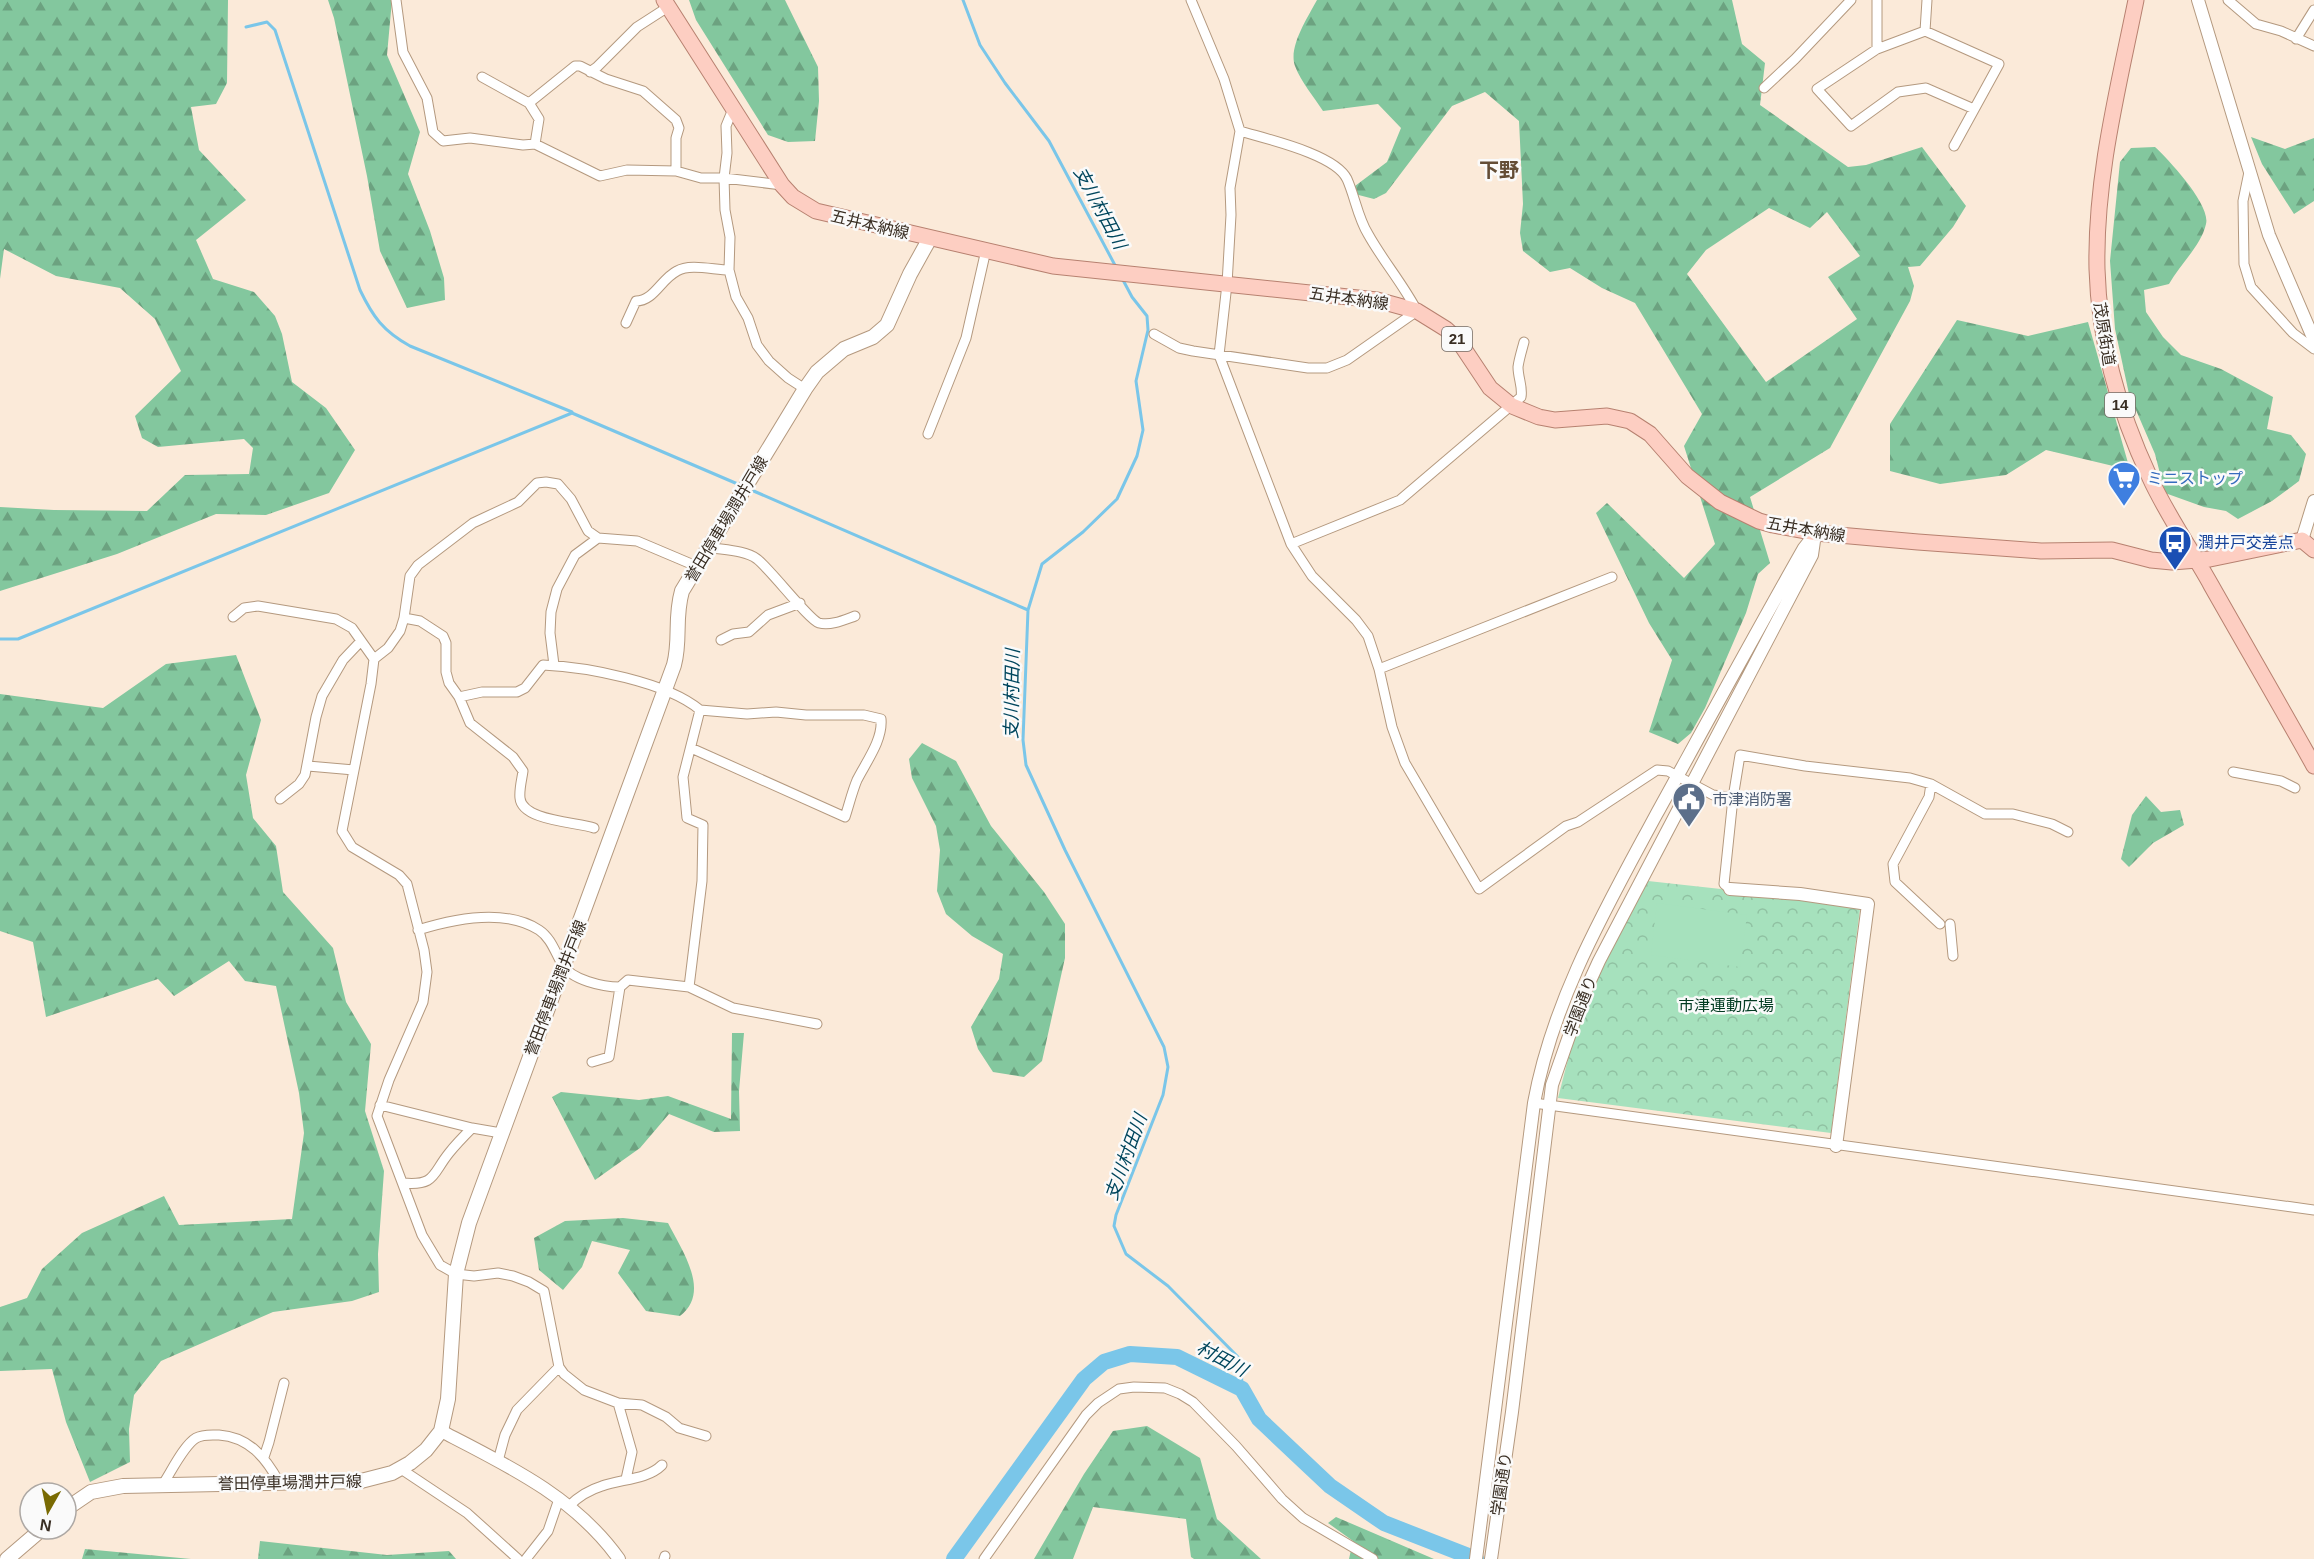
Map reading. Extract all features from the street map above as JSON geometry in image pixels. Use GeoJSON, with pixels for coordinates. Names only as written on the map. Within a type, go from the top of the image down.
{"type":"FeatureCollection","features":[{"type":"Feature","properties":{"kind":"main road","name":"茂原街道"},"geometry":{"type":"LineString","coordinates":[[2136,0],[2101,178],[2097,267],[2099,303],[2112,374],[2126,423],[2151,480],[2314,766]]}},
{"type":"Feature","properties":{"kind":"main road","name":"五井本納線"},"geometry":{"type":"LineString","coordinates":[[666,4],[782,185],[799,202],[816,211],[1073,269],[1377,300],[1417,311],[1452,335],[1490,388],[1512,405],[1526,412],[1556,420],[1607,416],[1630,421],[1650,434],[1687,476],[1720,502],[1759,521],[1816,532],[2041,551],[2112,550],[2172,562],[2308,545]]}},
{"type":"Feature","properties":{"kind":"main road","name":"誉田停車場潤井戸線"},"geometry":{"type":"LineString","coordinates":[[78,1499],[100,1488],[163,1484],[361,1481],[401,1469],[426,1450],[441,1431],[448,1400],[456,1274],[469,1223],[665,690],[677,654],[677,610],[682,591],[805,389],[817,372],[844,349],[873,337],[887,325],[910,274],[930,238]]}},
{"type":"Feature","properties":{"kind":"main road"},"geometry":{"type":"LineString","coordinates":[[7,1559],[28,1541]]}},
{"type":"Feature","properties":{"kind":"street"},"geometry":{"type":"LineString","coordinates":[[396,0],[403,52],[427,98],[433,132],[437,138],[449,142],[470,138],[523,145],[535,144],[600,176],[627,170],[676,171],[701,178],[724,178],[782,185]]}},
{"type":"Feature","properties":{"kind":"street"},"geometry":{"type":"LineString","coordinates":[[1191,0],[1224,79],[1240,131],[1230,188],[1231,214],[1227,284],[1219,355],[1291,544],[1312,576],[1356,620],[1368,636],[1379,669],[1392,727],[1405,763],[1479,889],[1566,826],[1578,822],[1657,770],[1668,771],[1713,795],[1733,798]]}},
{"type":"Feature","properties":{"kind":"street"},"geometry":{"type":"LineString","coordinates":[[1764,88],[1851,0]]}},
{"type":"Feature","properties":{"kind":"street"},"geometry":{"type":"LineString","coordinates":[[1877,0],[1877,50]]}},
{"type":"Feature","properties":{"kind":"street"},"geometry":{"type":"LineString","coordinates":[[1925,31],[1927,0]]}},
{"type":"Feature","properties":{"kind":"street"},"geometry":{"type":"LineString","coordinates":[[2198,0],[2269,235],[2314,340]]}},
{"type":"Feature","properties":{"kind":"street"},"geometry":{"type":"LineString","coordinates":[[2228,0],[2256,24],[2281,31],[2314,46]]}},
{"type":"Feature","properties":{"kind":"street"},"geometry":{"type":"LineString","coordinates":[[590,72],[637,27],[666,4]]}},
{"type":"Feature","properties":{"kind":"street"},"geometry":{"type":"LineString","coordinates":[[2296,39],[2314,10]]}},
{"type":"Feature","properties":{"kind":"street"},"geometry":{"type":"LineString","coordinates":[[1954,146],[1999,64],[1925,31],[1877,50],[1817,89],[1851,126],[1898,92],[1926,88],[1974,109]]}},
{"type":"Feature","properties":{"kind":"street"},"geometry":{"type":"LineString","coordinates":[[529,103],[575,66],[643,92],[676,120],[679,128],[676,171]]}},
{"type":"Feature","properties":{"kind":"street"},"geometry":{"type":"LineString","coordinates":[[482,77],[529,103],[539,119],[535,144]]}},
{"type":"Feature","properties":{"kind":"street"},"geometry":{"type":"LineString","coordinates":[[733,109],[726,126],[727,153],[724,178],[725,210],[730,237],[729,270],[736,297],[748,318],[757,345],[782,372],[805,389]]}},
{"type":"Feature","properties":{"kind":"street"},"geometry":{"type":"LineString","coordinates":[[1154,334],[1179,348],[1308,368],[1327,368],[1347,360],[1417,311],[1407,292],[1367,233],[1346,176],[1337,168],[1300,148],[1240,131]]}},
{"type":"Feature","properties":{"kind":"street"},"geometry":{"type":"LineString","coordinates":[[2249,169],[2243,201],[2244,264],[2251,287],[2293,333],[2314,349]]}},
{"type":"Feature","properties":{"kind":"street"},"geometry":{"type":"LineString","coordinates":[[928,434],[966,338],[986,250]]}},
{"type":"Feature","properties":{"kind":"street"},"geometry":{"type":"LineString","coordinates":[[626,323],[636,301],[648,298],[676,271],[693,268],[729,270]]}},
{"type":"Feature","properties":{"kind":"street"},"geometry":{"type":"LineString","coordinates":[[1291,544],[1400,500],[1512,405],[1521,397],[1518,366],[1524,342]]}},
{"type":"Feature","properties":{"kind":"street"},"geometry":{"type":"LineString","coordinates":[[374,659],[388,648],[400,631],[410,576],[417,565],[473,523],[518,502],[537,483],[558,484],[572,499],[588,531],[598,538],[636,541],[696,566]]}},
{"type":"Feature","properties":{"kind":"street"},"geometry":{"type":"LineString","coordinates":[[2308,545],[2314,501]]}},
{"type":"Feature","properties":{"kind":"street"},"geometry":{"type":"LineString","coordinates":[[1476,1559],[1534,1103],[1550,1034],[1588,944],[1642,842],[1798,558],[1816,532]]}},
{"type":"Feature","properties":{"kind":"street","name":"学園通り"},"geometry":{"type":"LineString","coordinates":[[1491,1559],[1512,1412],[1552,1085],[1583,996],[1599,961],[1812,555],[1816,532]]}},
{"type":"Feature","properties":{"kind":"street"},"geometry":{"type":"LineString","coordinates":[[554,665],[551,622],[557,589],[575,555],[598,538]]}},
{"type":"Feature","properties":{"kind":"street"},"geometry":{"type":"LineString","coordinates":[[707,547],[756,558],[800,603],[812,619],[820,623],[833,623],[855,616]]}},
{"type":"Feature","properties":{"kind":"street"},"geometry":{"type":"LineString","coordinates":[[1379,669],[1612,577]]}},
{"type":"Feature","properties":{"kind":"street"},"geometry":{"type":"LineString","coordinates":[[721,640],[733,634],[749,632],[768,615],[800,603]]}},
{"type":"Feature","properties":{"kind":"street"},"geometry":{"type":"LineString","coordinates":[[233,617],[244,608],[258,606],[336,619],[352,628],[374,659],[342,831],[352,847],[399,875],[407,884],[424,950],[427,972],[423,1002],[377,1116],[428,1245],[440,1265],[456,1274],[474,1276],[498,1273],[513,1276],[544,1291],[559,1367],[584,1390],[618,1402],[642,1405],[666,1417],[680,1428],[706,1436]]}},
{"type":"Feature","properties":{"kind":"street"},"geometry":{"type":"LineString","coordinates":[[404,618],[420,621],[443,636],[446,643],[446,672],[449,683],[459,697],[470,723],[513,757],[523,771],[520,800],[527,810],[547,820],[573,822],[594,828]]}},
{"type":"Feature","properties":{"kind":"street"},"geometry":{"type":"LineString","coordinates":[[280,799],[299,784],[308,766],[322,696],[344,660],[361,641]]}},
{"type":"Feature","properties":{"kind":"street"},"geometry":{"type":"LineString","coordinates":[[459,697],[482,692],[517,692],[525,688],[543,665],[554,665],[604,674],[665,690],[692,703],[700,710],[747,714],[777,712],[806,715],[864,715],[881,719],[882,725],[873,751],[856,783],[845,816],[691,748]]}},
{"type":"Feature","properties":{"kind":"street"},"geometry":{"type":"LineString","coordinates":[[690,987],[702,881],[703,825],[687,818],[683,777],[700,710]]}},
{"type":"Feature","properties":{"kind":"street"},"geometry":{"type":"LineString","coordinates":[[1836,1146],[1868,904],[1800,894],[1730,889],[1724,884],[1740,755],[1805,766],[1910,778],[1931,784],[1985,814],[2013,814],[2052,824],[2068,832]]}},
{"type":"Feature","properties":{"kind":"street"},"geometry":{"type":"LineString","coordinates":[[308,766],[354,770]]}},
{"type":"Feature","properties":{"kind":"street"},"geometry":{"type":"LineString","coordinates":[[2232,771],[2281,781],[2295,788]]}},
{"type":"Feature","properties":{"kind":"street"},"geometry":{"type":"LineString","coordinates":[[1931,784],[1929,797],[1893,864],[1895,882],[1945,924],[1953,956]]}},
{"type":"Feature","properties":{"kind":"street"},"geometry":{"type":"LineString","coordinates":[[1642,842],[1657,850]]}},
{"type":"Feature","properties":{"kind":"street"},"geometry":{"type":"LineString","coordinates":[[418,930],[472,917],[513,920],[539,930],[549,940],[563,967],[581,979],[605,987],[620,987]]}},
{"type":"Feature","properties":{"kind":"street"},"geometry":{"type":"LineString","coordinates":[[592,1062],[609,1056],[620,987],[628,980],[690,987],[732,1008],[817,1024]]}},
{"type":"Feature","properties":{"kind":"street"},"geometry":{"type":"LineString","coordinates":[[1534,1103],[1836,1146],[2314,1209]]}},
{"type":"Feature","properties":{"kind":"street"},"geometry":{"type":"LineString","coordinates":[[380,1105],[501,1133]]}},
{"type":"Feature","properties":{"kind":"street"},"geometry":{"type":"LineString","coordinates":[[403,1183],[419,1184],[428,1181],[448,1153],[472,1128]]}},
{"type":"Feature","properties":{"kind":"street"},"geometry":{"type":"LineString","coordinates":[[498,1461],[505,1435],[517,1410],[559,1367]]}},
{"type":"Feature","properties":{"kind":"street"},"geometry":{"type":"LineString","coordinates":[[264,1457],[284,1383]]}},
{"type":"Feature","properties":{"kind":"street"},"geometry":{"type":"LineString","coordinates":[[984,1559],[1086,1415],[1098,1403],[1119,1389],[1134,1387],[1165,1388],[1193,1402],[1236,1446],[1282,1499],[1303,1518],[1373,1559]]}},
{"type":"Feature","properties":{"kind":"street"},"geometry":{"type":"LineString","coordinates":[[618,1402],[632,1452],[626,1479]]}},
{"type":"Feature","properties":{"kind":"street"},"geometry":{"type":"LineString","coordinates":[[441,1431],[498,1461],[564,1502],[598,1531],[619,1559]]}},
{"type":"Feature","properties":{"kind":"street"},"geometry":{"type":"LineString","coordinates":[[163,1484],[187,1447],[195,1438],[203,1435],[237,1439],[256,1449],[264,1457],[279,1482]]}},
{"type":"Feature","properties":{"kind":"street"},"geometry":{"type":"LineString","coordinates":[[526,1559],[548,1531],[564,1502],[600,1486],[652,1473],[662,1465]]}},
{"type":"Feature","properties":{"kind":"street"},"geometry":{"type":"LineString","coordinates":[[401,1469],[467,1513],[518,1559]]}},
{"type":"Feature","properties":{"kind":"green space"},"geometry":{"type":"Polygon","coordinates":[[[0,0],[228,0],[227,83],[216,104],[191,107],[199,150],[246,200],[196,240],[213,279],[254,292],[275,316],[282,334],[292,382],[326,408],[355,450],[329,493],[266,515],[216,514],[117,554],[0,591],[0,507],[147,511],[185,475],[249,474],[253,448],[244,439],[158,447],[142,438],[135,416],[181,371],[155,319],[120,288],[56,276],[4,249],[0,279],[0,0]]]}},
{"type":"Feature","properties":{"kind":"green space"},"geometry":{"type":"Polygon","coordinates":[[[328,0],[392,0],[387,55],[420,132],[408,174],[430,231],[444,278],[445,300],[407,308],[380,251],[367,176],[334,18],[328,0]]]}},
{"type":"Feature","properties":{"kind":"green space"},"geometry":{"type":"Polygon","coordinates":[[[689,0],[785,0],[818,67],[819,101],[815,141],[788,142],[768,135],[696,20],[689,0]]]}},
{"type":"Feature","properties":{"kind":"green space"},"geometry":{"type":"Polygon","coordinates":[[[1317,0],[1732,0],[1742,44],[1765,63],[1760,105],[1848,167],[1866,165],[1922,147],[1966,206],[1953,227],[1920,266],[1908,267],[1914,286],[1910,301],[1830,448],[1750,497],[1770,563],[1758,574],[1746,613],[1705,708],[1691,733],[1678,744],[1649,732],[1672,660],[1649,623],[1596,513],[1607,503],[1684,578],[1715,544],[1684,446],[1702,414],[1635,303],[1602,288],[1570,268],[1550,272],[1523,251],[1520,233],[1523,204],[1519,121],[1485,92],[1452,106],[1386,193],[1374,199],[1347,192],[1387,162],[1401,128],[1378,104],[1323,111],[1301,78],[1295,66],[1294,50],[1304,23],[1317,0]],[[1769,208],[1706,250],[1687,274],[1766,382],[1857,319],[1828,277],[1860,256],[1827,212],[1810,228],[1769,208]]]}},
{"type":"Feature","properties":{"kind":"green space"},"geometry":{"type":"Polygon","coordinates":[[[2251,137],[2285,149],[2314,138],[2314,201],[2294,214],[2262,164],[2251,137]]]}},
{"type":"Feature","properties":{"kind":"green space"},"geometry":{"type":"Polygon","coordinates":[[[2155,147],[2179,172],[2196,195],[2206,216],[2206,224],[2200,240],[2169,284],[2144,290],[2146,312],[2163,337],[2181,355],[2221,369],[2273,397],[2267,429],[2291,435],[2306,454],[2299,481],[2272,501],[2238,519],[2226,511],[2204,507],[2165,493],[2155,454],[2129,394],[2115,329],[2110,261],[2120,162],[2131,148],[2155,147]]]}},
{"type":"Feature","properties":{"kind":"green space"},"geometry":{"type":"Polygon","coordinates":[[[1957,320],[2028,336],[2088,322],[2130,470],[2046,450],[2006,475],[1940,484],[1890,471],[1890,424],[1957,320]]]}},
{"type":"Feature","properties":{"kind":"green space"},"geometry":{"type":"Polygon","coordinates":[[[236,655],[261,720],[246,775],[253,818],[276,846],[283,892],[333,948],[346,1002],[371,1044],[365,1111],[384,1171],[378,1254],[379,1292],[352,1301],[273,1312],[161,1361],[134,1395],[129,1429],[130,1462],[90,1482],[66,1422],[52,1369],[0,1371],[0,1307],[27,1298],[42,1269],[82,1233],[164,1196],[179,1225],[292,1219],[304,1133],[299,1093],[276,986],[245,981],[229,961],[174,996],[158,979],[46,1017],[33,942],[0,931],[0,694],[103,708],[166,664],[236,655]]]}},
{"type":"Feature","properties":{"kind":"green space"},"geometry":{"type":"Polygon","coordinates":[[[922,743],[956,761],[991,826],[1044,892],[1065,924],[1065,958],[1042,1061],[1024,1077],[993,1072],[978,1049],[971,1027],[999,979],[1003,954],[972,936],[946,914],[937,891],[940,850],[936,826],[912,778],[909,759],[922,743]]]}},
{"type":"Feature","properties":{"kind":"green space"},"geometry":{"type":"Polygon","coordinates":[[[2146,796],[2161,812],[2180,810],[2184,825],[2153,843],[2129,867],[2121,859],[2132,815],[2146,796]]]}},
{"type":"Feature","properties":{"kind":"green space","name":"市津運動広場"},"geometry":{"type":"Polygon","coordinates":[[[1648,881],[1856,904],[1860,909],[1831,1133],[1558,1098],[1573,1040],[1593,985],[1648,881]]]}},
{"type":"Feature","properties":{"kind":"green space"},"geometry":{"type":"Polygon","coordinates":[[[1657,903],[1747,915],[1740,967],[1651,955],[1657,903]]]}},
{"type":"Feature","properties":{"kind":"green space"},"geometry":{"type":"Polygon","coordinates":[[[732,1033],[744,1033],[739,1091],[740,1131],[714,1132],[669,1114],[640,1148],[595,1180],[552,1097],[561,1092],[639,1100],[668,1096],[731,1119],[732,1033]]]}},
{"type":"Feature","properties":{"kind":"green space"},"geometry":{"type":"Polygon","coordinates":[[[623,1218],[668,1223],[686,1258],[694,1283],[689,1306],[680,1316],[646,1311],[618,1273],[630,1250],[592,1241],[582,1267],[563,1290],[539,1270],[534,1238],[565,1221],[623,1218]]]}},
{"type":"Feature","properties":{"kind":"green space"},"geometry":{"type":"Polygon","coordinates":[[[1147,1426],[1200,1458],[1217,1519],[1261,1559],[1194,1559],[1191,1557],[1186,1519],[1093,1507],[1073,1559],[1034,1559],[1084,1474],[1113,1431],[1147,1426]]]}},
{"type":"Feature","properties":{"kind":"green space"},"geometry":{"type":"Polygon","coordinates":[[[1336,1517],[1434,1559],[1349,1559],[1353,1541],[1328,1523],[1336,1517]]]}},
{"type":"Feature","properties":{"kind":"green space"},"geometry":{"type":"Polygon","coordinates":[[[260,1541],[387,1555],[449,1551],[456,1559],[258,1559],[260,1541]]]}},
{"type":"Feature","properties":{"kind":"green space"},"geometry":{"type":"Polygon","coordinates":[[[85,1549],[191,1559],[82,1559],[85,1549]]]}},
{"type":"Feature","properties":{"kind":"waterway","name":"支川村田川"},"geometry":{"type":"LineString","coordinates":[[963,0],[980,45],[1005,83],[1049,141],[1117,269]]}},
{"type":"Feature","properties":{"kind":"waterway"},"geometry":{"type":"LineString","coordinates":[[246,27],[267,22],[275,30],[360,290],[380,323],[410,346],[572,412]]}},
{"type":"Feature","properties":{"kind":"waterway","name":"支川村田川"},"geometry":{"type":"LineString","coordinates":[[1123,280],[1132,297],[1147,316],[1148,330],[1136,381],[1143,430],[1137,456],[1117,499],[1083,532],[1042,564],[1028,610],[1023,740],[1026,765],[1065,850],[1164,1047],[1168,1067],[1163,1095],[1116,1215],[1114,1226],[1126,1254],[1168,1286],[1241,1360],[1242,1389]]}},
{"type":"Feature","properties":{"kind":"waterway"},"geometry":{"type":"LineString","coordinates":[[0,639],[18,639],[572,413],[740,485]]}},
{"type":"Feature","properties":{"kind":"waterway"},"geometry":{"type":"LineString","coordinates":[[749,489],[1028,610]]}},
{"type":"Feature","properties":{"kind":"waterway","name":"村田川"},"geometry":{"type":"LineString","coordinates":[[954,1559],[1084,1379],[1104,1362],[1130,1354],[1177,1357],[1242,1389],[1259,1419],[1330,1486],[1384,1523],[1476,1559]]}},
{"type":"Feature","properties":{"kind":"place","name":"ミニストップ"},"geometry":{"type":"Point","coordinates":[2124,507]}},
{"type":"Feature","properties":{"kind":"place","name":"潤井戸交差点"},"geometry":{"type":"Point","coordinates":[2175,571]}},
{"type":"Feature","properties":{"kind":"place","name":"市津消防署"},"geometry":{"type":"Point","coordinates":[1689,828]}},
{"type":"Feature","properties":{"kind":"district","name":"下野"},"geometry":{"type":"Point","coordinates":[1499,170]}}]}
